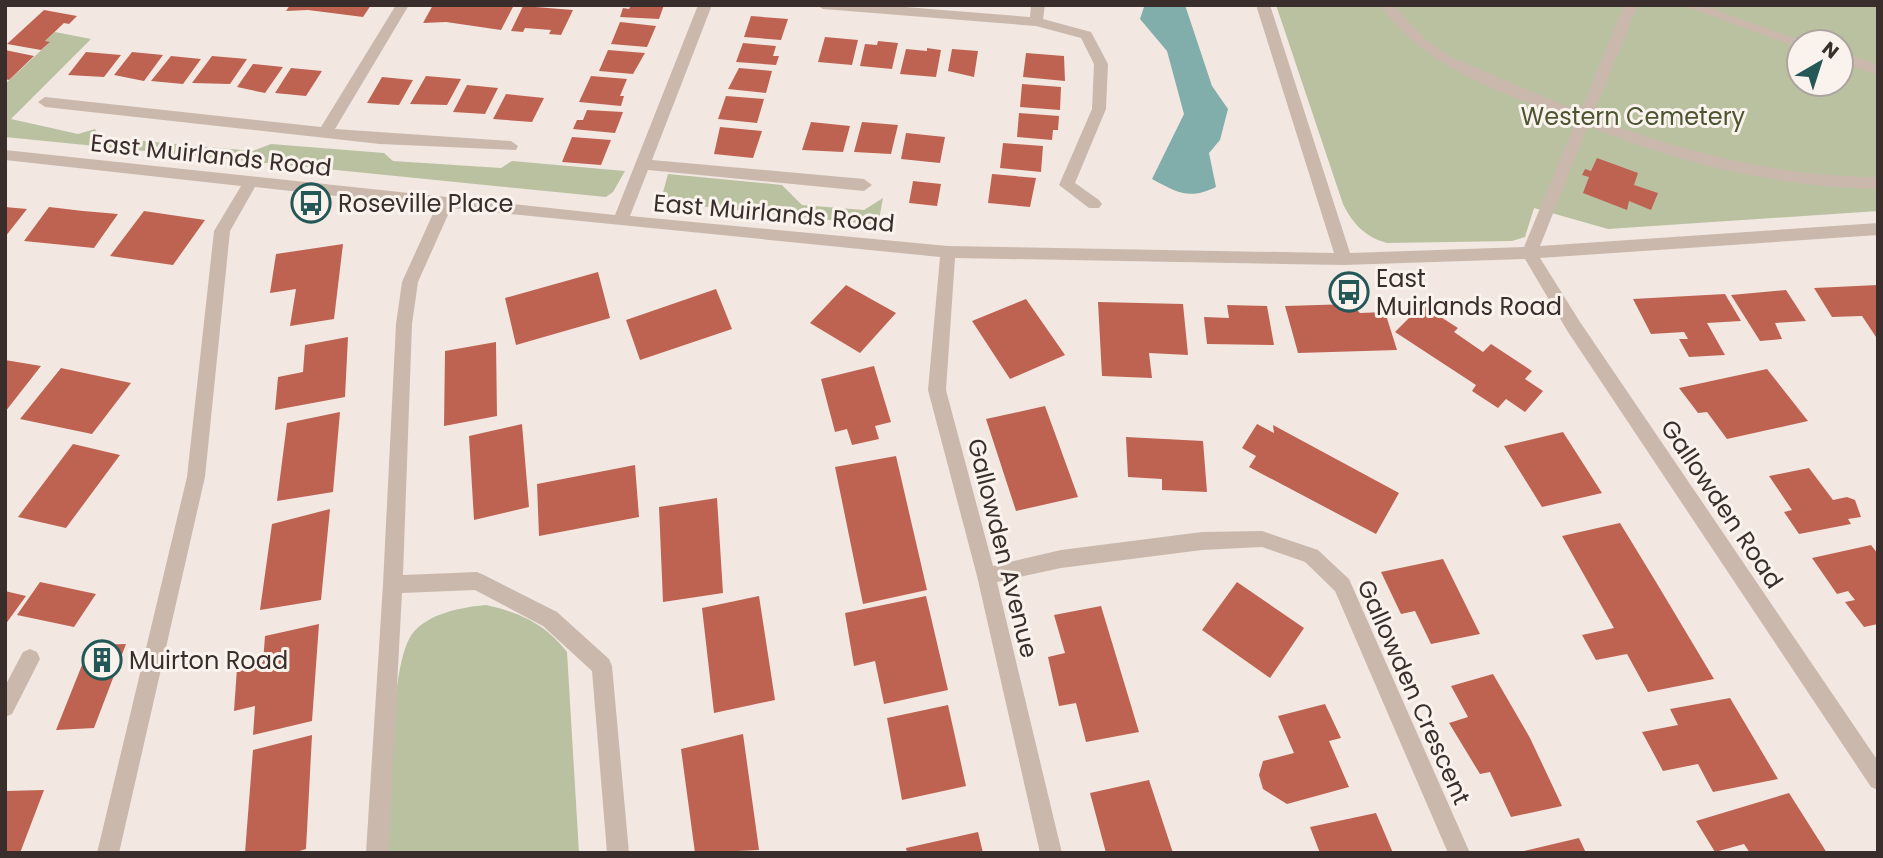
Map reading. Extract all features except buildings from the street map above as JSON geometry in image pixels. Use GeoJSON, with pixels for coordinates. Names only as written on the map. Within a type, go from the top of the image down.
{"type":"FeatureCollection","features":[{"type":"Feature","properties":{"kind":"street"},"geometry":{"type":"LineString","coordinates":[[325,133],[403,5]]}},
{"type":"Feature","properties":{"kind":"street"},"geometry":{"type":"LineString","coordinates":[[620,221],[705,5]]}},
{"type":"Feature","properties":{"kind":"street"},"geometry":{"type":"LineString","coordinates":[[823,5],[1036,22],[1086,35],[1101,64],[1099,109],[1067,185],[1094,204]]}},
{"type":"Feature","properties":{"kind":"street"},"geometry":{"type":"LineString","coordinates":[[1036,22],[1038,5]]}},
{"type":"Feature","properties":{"kind":"street"},"geometry":{"type":"LineString","coordinates":[[1263,5],[1344,259]]}},
{"type":"Feature","properties":{"kind":"street"},"geometry":{"type":"LineString","coordinates":[[1386,5],[1427,48],[1456,66],[1582,120],[1716,163],[1789,180],[1843,184],[1878,183]]}},
{"type":"Feature","properties":{"kind":"street"},"geometry":{"type":"LineString","coordinates":[[1529,253],[1630,5]]}},
{"type":"Feature","properties":{"kind":"street"},"geometry":{"type":"LineString","coordinates":[[1688,5],[1785,38]]}},
{"type":"Feature","properties":{"kind":"street"},"geometry":{"type":"LineString","coordinates":[[1855,62],[1878,70]]}},
{"type":"Feature","properties":{"kind":"street"},"geometry":{"type":"LineString","coordinates":[[45,102],[325,133],[511,146]]}},
{"type":"Feature","properties":{"kind":"street","name":"East Muirlands Road"},"geometry":{"type":"LineString","coordinates":[[5,155],[620,221],[948,252],[1344,259],[1529,253],[1878,229]]}},
{"type":"Feature","properties":{"kind":"street"},"geometry":{"type":"LineString","coordinates":[[642,164],[864,185]]}},
{"type":"Feature","properties":{"kind":"street"},"geometry":{"type":"LineString","coordinates":[[108,853],[197,477],[222,231],[251,182]]}},
{"type":"Feature","properties":{"kind":"street"},"geometry":{"type":"LineString","coordinates":[[377,853],[393,584],[404,324],[410,282],[446,202]]}},
{"type":"Feature","properties":{"kind":"street","name":"Gallowden Avenue"},"geometry":{"type":"LineString","coordinates":[[948,252],[937,390],[986,576],[1051,853]]}},
{"type":"Feature","properties":{"kind":"street","name":"Gallowden Road"},"geometry":{"type":"LineString","coordinates":[[1529,253],[1574,327],[1878,780]]}},
{"type":"Feature","properties":{"kind":"street","name":"Gallowden Crescent"},"geometry":{"type":"LineString","coordinates":[[986,576],[1061,559],[1202,541],[1262,538],[1311,556],[1342,585],[1459,853]]}},
{"type":"Feature","properties":{"kind":"street"},"geometry":{"type":"LineString","coordinates":[[393,584],[477,581],[550,619],[602,666],[618,853]]}},
{"type":"Feature","properties":{"kind":"street"},"geometry":{"type":"LineString","coordinates":[[5,707],[30,659]]}},
{"type":"Feature","properties":{"kind":"green space","name":"Western Cemetery"},"geometry":{"type":"Polygon","coordinates":[[[1276,5],[1878,5],[1878,211],[1608,229],[1534,208],[1525,237],[1512,241],[1387,243],[1360,229],[1343,204],[1276,5]]]}},
{"type":"Feature","properties":{"kind":"green space"},"geometry":{"type":"Polygon","coordinates":[[[55,32],[91,39],[11,119],[78,134],[95,129],[99,137],[253,151],[271,144],[384,153],[393,161],[501,168],[512,161],[625,171],[613,192],[606,197],[5,137],[5,84],[49,43],[45,41],[55,32]]]}},
{"type":"Feature","properties":{"kind":"green space"},"geometry":{"type":"Polygon","coordinates":[[[668,174],[782,185],[802,205],[864,210],[883,198],[878,225],[671,203],[665,202],[662,196],[668,174]]]}},
{"type":"Feature","properties":{"kind":"green space"},"geometry":{"type":"Polygon","coordinates":[[[486,605],[531,621],[550,634],[567,652],[579,853],[387,853],[395,705],[404,650],[412,634],[436,616],[486,605]]]}},
{"type":"Feature","properties":{"kind":"water"},"geometry":{"type":"Polygon","coordinates":[[[1185,5],[1212,86],[1228,109],[1220,140],[1209,153],[1216,187],[1191,194],[1177,191],[1152,179],[1184,114],[1167,51],[1140,19],[1144,7],[1185,5]]]}},
{"type":"Feature","properties":{"kind":"place","name":"Roseville Place"},"geometry":{"type":"Point","coordinates":[311,203]}},
{"type":"Feature","properties":{"kind":"place","name":"East Muirlands Road"},"geometry":{"type":"Point","coordinates":[1349,292]}},
{"type":"Feature","properties":{"kind":"place","name":"Muirton Road"},"geometry":{"type":"Point","coordinates":[102,660]}}]}
